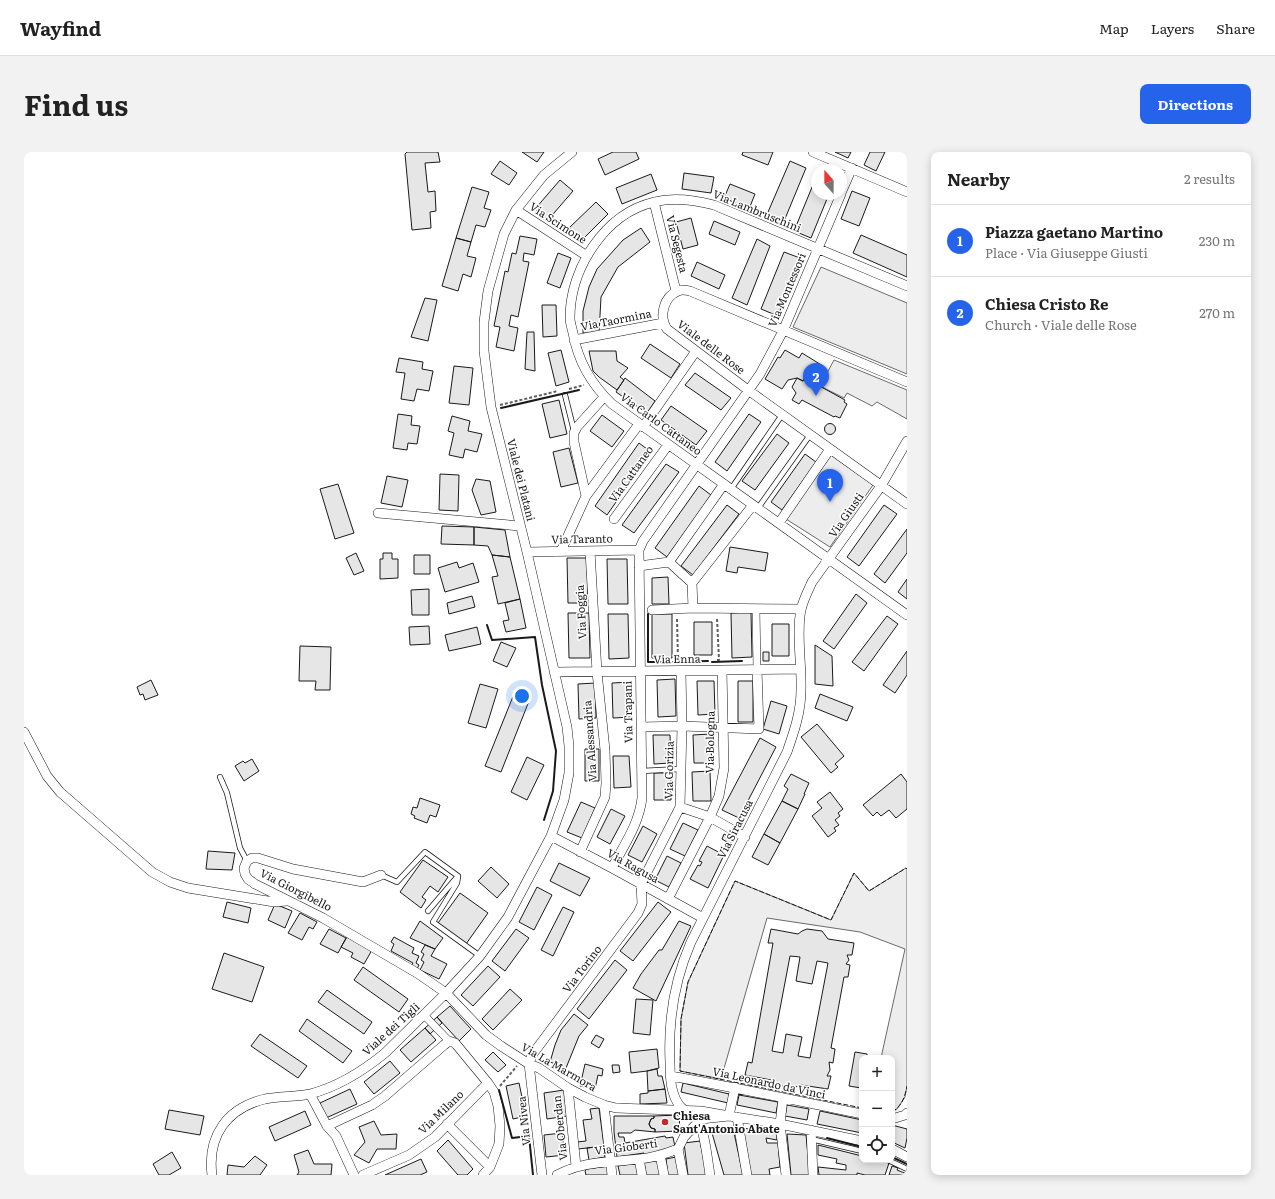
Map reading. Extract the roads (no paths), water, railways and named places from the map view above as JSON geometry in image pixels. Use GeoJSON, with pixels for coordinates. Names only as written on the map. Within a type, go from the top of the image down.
{"type":"FeatureCollection","features":[{"type":"Feature","properties":{"kind":"street","name":"Viale dei Platani"},"geometry":{"type":"LineString","coordinates":[[552,836],[564,800],[569,773],[568,739],[527,552],[491,407],[484,351],[484,322],[488,291],[504,234],[516,210],[544,175],[572,152]]}},
{"type":"Feature","properties":{"kind":"street"},"geometry":{"type":"LineString","coordinates":[[813,152],[907,192]]}},
{"type":"Feature","properties":{"kind":"street","name":"Via Montessori"},"geometry":{"type":"LineString","coordinates":[[847,180],[852,168]]}},
{"type":"Feature","properties":{"kind":"street","name":"Via Lambruschini"},"geometry":{"type":"LineString","coordinates":[[587,256],[603,233],[622,216],[639,207],[654,202],[688,200],[714,205],[907,286]]}},
{"type":"Feature","properties":{"kind":"street","name":"Via Montessori"},"geometry":{"type":"LineString","coordinates":[[639,550],[643,541],[760,374],[784,331],[838,200]]}},
{"type":"Feature","properties":{"kind":"street","name":"Via Segesta"},"geometry":{"type":"LineString","coordinates":[[654,202],[676,291]]}},
{"type":"Feature","properties":{"kind":"street","name":"Via Scimone"},"geometry":{"type":"LineString","coordinates":[[516,210],[587,256]]}},
{"type":"Feature","properties":{"kind":"street","name":"Via Carlo Cattaneo"},"geometry":{"type":"LineString","coordinates":[[587,256],[577,279],[572,298],[570,319],[580,362],[604,396],[612,404],[641,425],[830,558],[907,615]]}},
{"type":"Feature","properties":{"kind":"street"},"geometry":{"type":"LineString","coordinates":[[676,291],[690,291],[907,382]]}},
{"type":"Feature","properties":{"kind":"street","name":"Viale delle Rose"},"geometry":{"type":"LineString","coordinates":[[676,291],[664,306],[662,317],[663,323],[667,329],[782,415],[907,504]]}},
{"type":"Feature","properties":{"kind":"street","name":"Via Taormina"},"geometry":{"type":"LineString","coordinates":[[574,340],[663,323]]}},
{"type":"Feature","properties":{"kind":"street"},"geometry":{"type":"LineString","coordinates":[[561,551],[586,496],[696,351]]}},
{"type":"Feature","properties":{"kind":"street"},"geometry":{"type":"LineString","coordinates":[[586,496],[574,442],[574,433],[577,427],[604,396]]}},
{"type":"Feature","properties":{"kind":"street","name":"Via Giusti"},"geometry":{"type":"LineString","coordinates":[[830,558],[881,486],[907,441]]}},
{"type":"Feature","properties":{"kind":"street","name":"Via Cattaneo"},"geometry":{"type":"LineString","coordinates":[[614,519],[668,444]]}},
{"type":"Feature","properties":{"kind":"street"},"geometry":{"type":"LineString","coordinates":[[779,523],[830,449]]}},
{"type":"Feature","properties":{"kind":"street"},"geometry":{"type":"LineString","coordinates":[[639,566],[670,562],[727,486]]}},
{"type":"Feature","properties":{"kind":"street"},"geometry":{"type":"LineString","coordinates":[[693,608],[692,584],[755,506]]}},
{"type":"Feature","properties":{"kind":"street"},"geometry":{"type":"LineString","coordinates":[[378,513],[520,526]]}},
{"type":"Feature","properties":{"kind":"street","name":"Via Taranto"},"geometry":{"type":"LineString","coordinates":[[527,552],[639,550]]}},
{"type":"Feature","properties":{"kind":"street","name":"Via Trapani"},"geometry":{"type":"LineString","coordinates":[[612,868],[636,822],[640,810],[641,727],[639,550]]}},
{"type":"Feature","properties":{"kind":"street","name":"Via Foggia"},"geometry":{"type":"LineString","coordinates":[[590,551],[597,672]]}},
{"type":"Feature","properties":{"kind":"street","name":"Via Siracusa"},"geometry":{"type":"LineString","coordinates":[[684,1111],[672,1092],[670,1076],[670,1024],[676,984],[683,961],[703,918],[787,752],[799,711],[801,691],[801,609],[812,582],[830,558]]}},
{"type":"Feature","properties":{"kind":"street"},"geometry":{"type":"LineString","coordinates":[[670,562],[692,584]]}},
{"type":"Feature","properties":{"kind":"street"},"geometry":{"type":"LineString","coordinates":[[652,610],[693,608],[801,609]]}},
{"type":"Feature","properties":{"kind":"street"},"geometry":{"type":"LineString","coordinates":[[641,727],[682,726],[759,729],[756,609]]}},
{"type":"Feature","properties":{"kind":"street","name":"Via Enna"},"geometry":{"type":"LineString","coordinates":[[554,672],[801,669]]}},
{"type":"Feature","properties":{"kind":"street","name":"Via Bologna"},"geometry":{"type":"LineString","coordinates":[[668,899],[710,818],[719,796],[724,768],[722,670]]}},
{"type":"Feature","properties":{"kind":"street","name":"Via Gorizia"},"geometry":{"type":"LineString","coordinates":[[641,884],[680,807],[682,726],[681,671]]}},
{"type":"Feature","properties":{"kind":"street","name":"Via Alessandria"},"geometry":{"type":"LineString","coordinates":[[580,852],[605,797],[604,750],[597,672]]}},
{"type":"Feature","properties":{"kind":"street"},"geometry":{"type":"LineString","coordinates":[[24,732],[47,776],[60,792],[152,872],[170,882],[188,888],[274,902],[287,900]]}},
{"type":"Feature","properties":{"kind":"street"},"geometry":{"type":"LineString","coordinates":[[680,807],[710,818],[745,837]]}},
{"type":"Feature","properties":{"kind":"street","name":"Via Ragusa"},"geometry":{"type":"LineString","coordinates":[[552,836],[703,918]]}},
{"type":"Feature","properties":{"kind":"street","name":"Viale dei Tigli"},"geometry":{"type":"LineString","coordinates":[[212,1175],[211,1163],[215,1141],[222,1124],[233,1113],[250,1103],[266,1099],[310,1094],[346,1079],[374,1062],[446,994],[480,956],[508,918],[552,836]]}},
{"type":"Feature","properties":{"kind":"street","name":"Via Giorgibello"},"geometry":{"type":"LineString","coordinates":[[381,875],[363,882],[293,869],[258,858],[252,858],[247,861],[244,868],[248,879],[255,884],[324,918],[356,936],[417,973],[446,994]]}},
{"type":"Feature","properties":{"kind":"street","name":"Via Torino"},"geometry":{"type":"LineString","coordinates":[[529,1064],[532,1055],[638,913],[642,904],[641,884]]}},
{"type":"Feature","properties":{"kind":"street","name":"Via La Marmora"},"geometry":{"type":"LineString","coordinates":[[446,994],[486,1035],[568,1088],[585,1098],[604,1105],[616,1108],[684,1111],[700,1118],[733,1117],[780,1124],[811,1135],[859,1141]]}},
{"type":"Feature","properties":{"kind":"street"},"geometry":{"type":"LineString","coordinates":[[424,1015],[449,1042],[455,1043],[494,1092],[498,1106],[500,1126],[499,1144],[490,1167],[484,1175]]}},
{"type":"Feature","properties":{"kind":"street"},"geometry":{"type":"LineString","coordinates":[[327,1126],[372,1105],[385,1096],[449,1042]]}},
{"type":"Feature","properties":{"kind":"street","name":"Via Nivea"},"geometry":{"type":"LineString","coordinates":[[529,1064],[542,1175]]}},
{"type":"Feature","properties":{"kind":"street","name":"Via Leonardo da Vinci"},"geometry":{"type":"LineString","coordinates":[[670,1076],[735,1087],[859,1113]]}},
{"type":"Feature","properties":{"kind":"street","name":"Via Milano"},"geometry":{"type":"LineString","coordinates":[[363,1175],[409,1155],[435,1137],[488,1083]]}},
{"type":"Feature","properties":{"kind":"street"},"geometry":{"type":"LineString","coordinates":[[735,1087],[733,1117],[747,1175]]}},
{"type":"Feature","properties":{"kind":"street","name":"Via Oberdan"},"geometry":{"type":"LineString","coordinates":[[568,1088],[576,1166]]}},
{"type":"Feature","properties":{"kind":"street"},"geometry":{"type":"LineString","coordinates":[[310,1094],[327,1126],[336,1136],[354,1175]]}},
{"type":"Feature","properties":{"kind":"street"},"geometry":{"type":"LineString","coordinates":[[783,1098],[780,1124],[786,1175]]}},
{"type":"Feature","properties":{"kind":"street"},"geometry":{"type":"LineString","coordinates":[[604,1105],[612,1175]]}},
{"type":"Feature","properties":{"kind":"street"},"geometry":{"type":"LineString","coordinates":[[895,1118],[907,1113]]}},
{"type":"Feature","properties":{"kind":"street"},"geometry":{"type":"LineString","coordinates":[[682,1175],[678,1149],[684,1137],[700,1118]]}},
{"type":"Feature","properties":{"kind":"street"},"geometry":{"type":"LineString","coordinates":[[700,1118],[710,1175]]}},
{"type":"Feature","properties":{"kind":"street"},"geometry":{"type":"LineString","coordinates":[[448,1124],[490,1167]]}},
{"type":"Feature","properties":{"kind":"street"},"geometry":{"type":"LineString","coordinates":[[811,1135],[813,1175]]}},
{"type":"Feature","properties":{"kind":"street","name":"Via Gioberti"},"geometry":{"type":"LineString","coordinates":[[557,1175],[576,1166],[639,1159],[660,1155],[678,1149]]}},
{"type":"Feature","properties":{"kind":"street"},"geometry":{"type":"LineString","coordinates":[[895,1151],[907,1157]]}},
{"type":"Feature","properties":{"kind":"street"},"geometry":{"type":"LineString","coordinates":[[660,1155],[664,1175]]}},
{"type":"Feature","properties":{"kind":"street"},"geometry":{"type":"LineString","coordinates":[[639,1159],[642,1175]]}},
{"type":"Feature","properties":{"kind":"lane"},"geometry":{"type":"LineString","coordinates":[[565,395],[574,433]]}},
{"type":"Feature","properties":{"kind":"lane"},"geometry":{"type":"LineString","coordinates":[[727,486],[782,415]]}},
{"type":"Feature","properties":{"kind":"lane"},"geometry":{"type":"LineString","coordinates":[[755,506],[810,435]]}},
{"type":"Feature","properties":{"kind":"lane"},"geometry":{"type":"LineString","coordinates":[[641,771],[681,768]]}},
{"type":"Feature","properties":{"kind":"lane"},"geometry":{"type":"LineString","coordinates":[[220,777],[227,794],[240,848],[247,861]]}},
{"type":"Feature","properties":{"kind":"lane"},"geometry":{"type":"LineString","coordinates":[[381,875],[397,882],[425,852],[458,876]]}},
{"type":"Feature","properties":{"kind":"lane"},"geometry":{"type":"LineString","coordinates":[[458,876],[457,883],[432,922],[480,956]]}},
{"type":"Feature","properties":{"kind":"lane"},"geometry":{"type":"LineString","coordinates":[[428,911],[458,876]]}},
{"type":"Feature","properties":{"kind":"lane"},"geometry":{"type":"LineString","coordinates":[[811,1135],[859,1150]]}},
{"type":"Feature","properties":{"kind":"lane"},"geometry":{"type":"LineString","coordinates":[[894,1163],[907,1169]]}},
{"type":"Feature","properties":{"kind":"place","name":"Chiesa Cristo Re"},"geometry":{"type":"Point","coordinates":[816,396]}},
{"type":"Feature","properties":{"kind":"place","name":"Piazza gaetano Martino"},"geometry":{"type":"Point","coordinates":[830,502]}},
{"type":"Feature","properties":{"kind":"place","name":"Chiesa Sant'Antonio Abate"},"geometry":{"type":"Point","coordinates":[665,1122]}}]}
